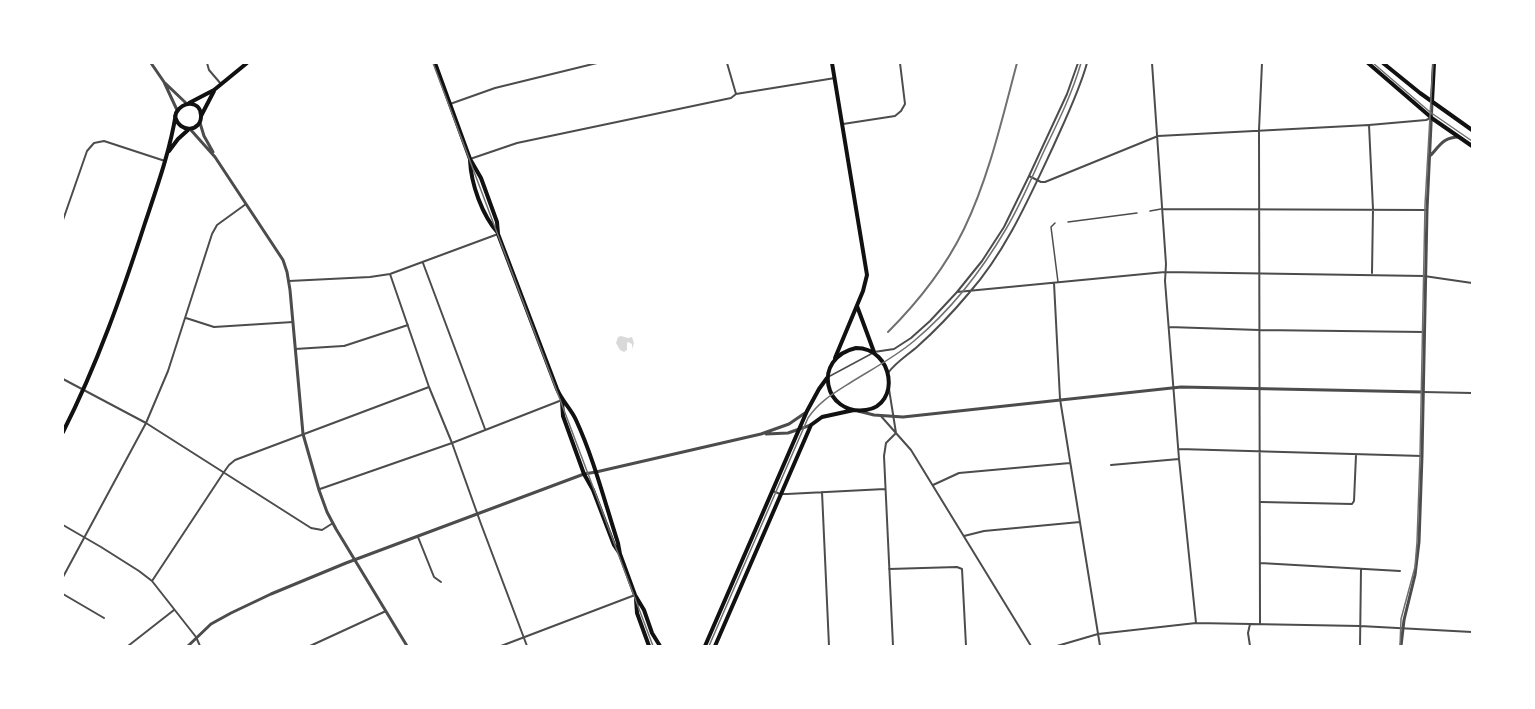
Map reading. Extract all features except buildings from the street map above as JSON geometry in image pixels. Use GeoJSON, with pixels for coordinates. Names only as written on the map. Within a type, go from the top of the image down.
{"type":"FeatureCollection","features":[{"type":"Feature","properties":{"kind":"main road"},"geometry":{"type":"LineString","coordinates":[[63,432],[84,389],[128,273],[169,151],[177,110],[180,106],[214,90],[247,63]]}},
{"type":"Feature","properties":{"kind":"main road"},"geometry":{"type":"LineString","coordinates":[[435,63],[470,159],[481,178],[497,222],[498,234],[562,400],[576,419],[596,472],[620,554],[635,595],[660,646]]}},
{"type":"Feature","properties":{"kind":"main road"},"geometry":{"type":"LineString","coordinates":[[832,63],[867,269],[866,282],[828,378],[829,388],[835,399],[854,410]]}},
{"type":"Feature","properties":{"kind":"main road"},"geometry":{"type":"LineString","coordinates":[[1368,63],[1432,117],[1472,146]]}},
{"type":"Feature","properties":{"kind":"main road"},"geometry":{"type":"LineString","coordinates":[[1383,63],[1432,103],[1472,130]]}},
{"type":"Feature","properties":{"kind":"main road"},"geometry":{"type":"LineString","coordinates":[[1432,103],[1434,63]]}},
{"type":"Feature","properties":{"kind":"main road"},"geometry":{"type":"LineString","coordinates":[[169,151],[178,139],[200,121],[214,90]]}},
{"type":"Feature","properties":{"kind":"main road"},"geometry":{"type":"LineString","coordinates":[[188,104],[198,108],[201,116]]}},
{"type":"Feature","properties":{"kind":"main road"},"geometry":{"type":"LineString","coordinates":[[176,116],[178,124],[189,129]]}},
{"type":"Feature","properties":{"kind":"main road"},"geometry":{"type":"LineString","coordinates":[[470,159],[473,181],[486,216],[498,234]]}},
{"type":"Feature","properties":{"kind":"main road"},"geometry":{"type":"LineString","coordinates":[[715,646],[811,425],[822,417],[876,407],[884,399],[889,389],[888,373],[874,352],[857,305]]}},
{"type":"Feature","properties":{"kind":"main road"},"geometry":{"type":"LineString","coordinates":[[835,358],[856,348],[865,348],[874,352]]}},
{"type":"Feature","properties":{"kind":"main road"},"geometry":{"type":"LineString","coordinates":[[705,646],[807,411],[828,378]]}},
{"type":"Feature","properties":{"kind":"main road"},"geometry":{"type":"LineString","coordinates":[[562,400],[562,416],[584,474],[620,554]]}},
{"type":"Feature","properties":{"kind":"main road"},"geometry":{"type":"LineString","coordinates":[[635,595],[637,613],[649,646]]}},
{"type":"Feature","properties":{"kind":"street"},"geometry":{"type":"LineString","coordinates":[[151,63],[164,82],[177,110]]}},
{"type":"Feature","properties":{"kind":"street"},"geometry":{"type":"LineString","coordinates":[[207,63],[209,70],[221,84]]}},
{"type":"Feature","properties":{"kind":"street"},"geometry":{"type":"LineString","coordinates":[[450,105],[495,88],[597,63]]}},
{"type":"Feature","properties":{"kind":"street"},"geometry":{"type":"LineString","coordinates":[[727,63],[736,94]]}},
{"type":"Feature","properties":{"kind":"street"},"geometry":{"type":"LineString","coordinates":[[843,124],[895,116],[901,111],[905,104],[900,63]]}},
{"type":"Feature","properties":{"kind":"street"},"geometry":{"type":"LineString","coordinates":[[874,352],[894,349],[903,344],[930,321],[982,261],[1004,227],[1029,176],[1067,94],[1078,63]]}},
{"type":"Feature","properties":{"kind":"street"},"geometry":{"type":"LineString","coordinates":[[888,373],[895,364],[938,328],[970,292],[1012,232],[1078,91],[1087,63]]}},
{"type":"Feature","properties":{"kind":"street"},"geometry":{"type":"LineString","coordinates":[[1152,63],[1168,327],[1196,623]]}},
{"type":"Feature","properties":{"kind":"street"},"geometry":{"type":"LineString","coordinates":[[1260,624],[1258,274],[1262,63]]}},
{"type":"Feature","properties":{"kind":"street"},"geometry":{"type":"LineString","coordinates":[[470,159],[517,143],[731,98],[736,94],[835,78]]}},
{"type":"Feature","properties":{"kind":"street"},"geometry":{"type":"LineString","coordinates":[[164,82],[188,104]]}},
{"type":"Feature","properties":{"kind":"street"},"geometry":{"type":"LineString","coordinates":[[1401,646],[1402,629],[1417,564],[1432,103]]}},
{"type":"Feature","properties":{"kind":"street"},"geometry":{"type":"LineString","coordinates":[[1029,176],[1043,182],[1048,181],[1158,136],[1369,125],[1426,120],[1432,117]]}},
{"type":"Feature","properties":{"kind":"street"},"geometry":{"type":"LineString","coordinates":[[200,121],[204,136],[215,157],[286,267],[303,434],[319,490],[333,523],[407,646]]}},
{"type":"Feature","properties":{"kind":"street"},"geometry":{"type":"LineString","coordinates":[[1369,125],[1373,209],[1372,274]]}},
{"type":"Feature","properties":{"kind":"street"},"geometry":{"type":"LineString","coordinates":[[189,129],[215,157]]}},
{"type":"Feature","properties":{"kind":"street"},"geometry":{"type":"LineString","coordinates":[[1430,156],[1447,139],[1459,137]]}},
{"type":"Feature","properties":{"kind":"street"},"geometry":{"type":"LineString","coordinates":[[63,220],[87,151],[94,143],[104,141],[165,161]]}},
{"type":"Feature","properties":{"kind":"street"},"geometry":{"type":"LineString","coordinates":[[63,578],[146,423],[168,371],[212,234],[217,225],[246,204]]}},
{"type":"Feature","properties":{"kind":"street"},"geometry":{"type":"LineString","coordinates":[[1162,209],[1427,210]]}},
{"type":"Feature","properties":{"kind":"street"},"geometry":{"type":"LineString","coordinates":[[289,281],[390,274],[498,234]]}},
{"type":"Feature","properties":{"kind":"street"},"geometry":{"type":"LineString","coordinates":[[422,262],[485,429]]}},
{"type":"Feature","properties":{"kind":"street"},"geometry":{"type":"LineString","coordinates":[[957,292],[1165,272],[1372,274],[1425,276],[1472,283]]}},
{"type":"Feature","properties":{"kind":"street"},"geometry":{"type":"LineString","coordinates":[[390,274],[429,387],[527,646]]}},
{"type":"Feature","properties":{"kind":"street"},"geometry":{"type":"LineString","coordinates":[[1056,283],[1060,399],[1100,646]]}},
{"type":"Feature","properties":{"kind":"street"},"geometry":{"type":"LineString","coordinates":[[185,318],[214,327],[293,322]]}},
{"type":"Feature","properties":{"kind":"street"},"geometry":{"type":"LineString","coordinates":[[295,349],[344,346],[408,325]]}},
{"type":"Feature","properties":{"kind":"street"},"geometry":{"type":"LineString","coordinates":[[1168,327],[1424,332]]}},
{"type":"Feature","properties":{"kind":"street"},"geometry":{"type":"LineString","coordinates":[[63,379],[146,423],[311,528],[322,530],[333,523]]}},
{"type":"Feature","properties":{"kind":"street"},"geometry":{"type":"LineString","coordinates":[[152,581],[224,472],[235,460],[429,387]]}},
{"type":"Feature","properties":{"kind":"street"},"geometry":{"type":"LineString","coordinates":[[854,410],[894,417],[1173,388],[1472,393]]}},
{"type":"Feature","properties":{"kind":"street"},"geometry":{"type":"LineString","coordinates":[[889,389],[896,433]]}},
{"type":"Feature","properties":{"kind":"street"},"geometry":{"type":"LineString","coordinates":[[319,490],[452,443],[562,400]]}},
{"type":"Feature","properties":{"kind":"street"},"geometry":{"type":"LineString","coordinates":[[188,646],[211,624],[271,594],[477,514],[584,474],[761,434],[789,424],[807,411]]}},
{"type":"Feature","properties":{"kind":"street"},"geometry":{"type":"LineString","coordinates":[[880,415],[910,450],[1031,646]]}},
{"type":"Feature","properties":{"kind":"street"},"geometry":{"type":"LineString","coordinates":[[761,434],[781,434],[811,425]]}},
{"type":"Feature","properties":{"kind":"street"},"geometry":{"type":"LineString","coordinates":[[893,646],[884,449],[889,439],[896,433]]}},
{"type":"Feature","properties":{"kind":"street"},"geometry":{"type":"LineString","coordinates":[[1179,449],[1422,456]]}},
{"type":"Feature","properties":{"kind":"street"},"geometry":{"type":"LineString","coordinates":[[1260,502],[1352,504],[1356,455]]}},
{"type":"Feature","properties":{"kind":"street"},"geometry":{"type":"LineString","coordinates":[[1111,465],[1179,459]]}},
{"type":"Feature","properties":{"kind":"street"},"geometry":{"type":"LineString","coordinates":[[933,486],[959,473],[1070,463]]}},
{"type":"Feature","properties":{"kind":"street"},"geometry":{"type":"LineString","coordinates":[[773,491],[780,494],[885,489]]}},
{"type":"Feature","properties":{"kind":"street"},"geometry":{"type":"LineString","coordinates":[[822,492],[829,646]]}},
{"type":"Feature","properties":{"kind":"street"},"geometry":{"type":"LineString","coordinates":[[964,536],[984,531],[1080,522]]}},
{"type":"Feature","properties":{"kind":"street"},"geometry":{"type":"LineString","coordinates":[[63,525],[152,581],[196,637],[200,646]]}},
{"type":"Feature","properties":{"kind":"street"},"geometry":{"type":"LineString","coordinates":[[418,537],[434,577],[441,582]]}},
{"type":"Feature","properties":{"kind":"street"},"geometry":{"type":"LineString","coordinates":[[1260,563],[1400,571]]}},
{"type":"Feature","properties":{"kind":"street"},"geometry":{"type":"LineString","coordinates":[[889,568],[957,567],[962,569],[966,646]]}},
{"type":"Feature","properties":{"kind":"street"},"geometry":{"type":"LineString","coordinates":[[1360,646],[1361,569]]}},
{"type":"Feature","properties":{"kind":"street"},"geometry":{"type":"LineString","coordinates":[[63,594],[104,618]]}},
{"type":"Feature","properties":{"kind":"street"},"geometry":{"type":"LineString","coordinates":[[501,646],[635,595]]}},
{"type":"Feature","properties":{"kind":"street"},"geometry":{"type":"LineString","coordinates":[[128,646],[174,610]]}},
{"type":"Feature","properties":{"kind":"street"},"geometry":{"type":"LineString","coordinates":[[310,646],[386,611]]}},
{"type":"Feature","properties":{"kind":"street"},"geometry":{"type":"LineString","coordinates":[[1057,646],[1098,634],[1196,623],[1360,626],[1472,632]]}},
{"type":"Feature","properties":{"kind":"street"},"geometry":{"type":"LineString","coordinates":[[1250,624],[1248,633],[1250,646]]}},
{"type":"Feature","properties":{"kind":"lane"},"geometry":{"type":"LineString","coordinates":[[1150,211],[1162,209]]}},
{"type":"Feature","properties":{"kind":"lane"},"geometry":{"type":"LineString","coordinates":[[1068,222],[1137,213]]}},
{"type":"Feature","properties":{"kind":"lane"},"geometry":{"type":"LineString","coordinates":[[1055,223],[1051,227],[1056,283]]}},
{"type":"Feature","properties":{"kind":"lane"},"geometry":{"type":"LineString","coordinates":[[828,378],[874,352]]}},
{"type":"Feature","properties":{"kind":"shaded area"},"geometry":{"type":"Polygon","coordinates":[[[618,337],[632,337],[634,343],[632,349],[632,344],[628,342],[627,350],[624,352],[620,350],[616,343],[618,337]]]}},
{"type":"Feature","properties":{"kind":"tram line"},"geometry":{"type":"LineString","coordinates":[[433,63],[653,646]]}},
{"type":"Feature","properties":{"kind":"tram line"},"geometry":{"type":"LineString","coordinates":[[709,646],[808,418],[828,397],[914,341],[941,316],[976,274],[997,244],[1021,200],[1064,108],[1081,63]]}},
{"type":"Feature","properties":{"kind":"tram line"},"geometry":{"type":"LineString","coordinates":[[1373,63],[1430,112],[1472,141]]}},
{"type":"Feature","properties":{"kind":"tram line"},"geometry":{"type":"LineString","coordinates":[[1400,646],[1401,619],[1415,567],[1417,542],[1425,205],[1433,63]]}},
{"type":"Feature","properties":{"kind":"railway"},"geometry":{"type":"LineString","coordinates":[[888,332],[930,284],[964,229],[988,168],[1017,63]]}}]}
